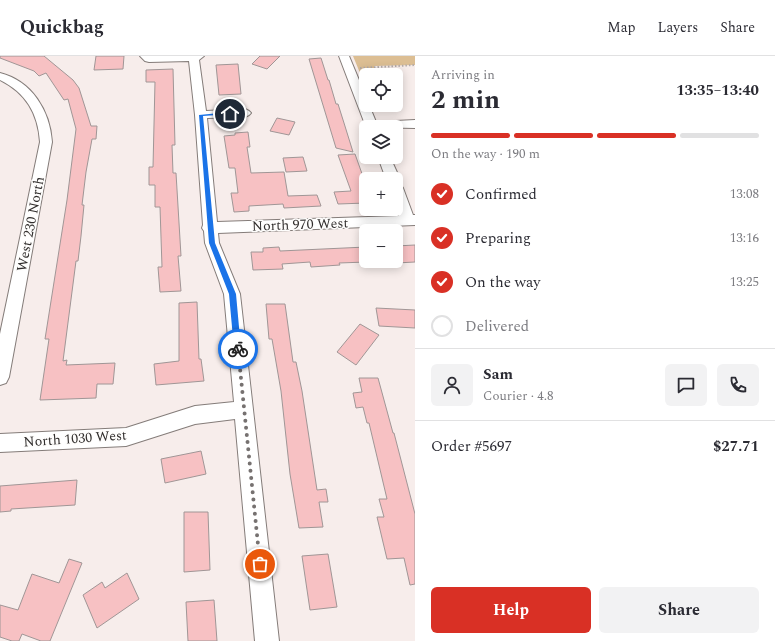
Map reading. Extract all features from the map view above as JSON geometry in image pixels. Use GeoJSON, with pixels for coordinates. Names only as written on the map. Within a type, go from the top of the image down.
{"type":"FeatureCollection","features":[{"type":"Feature","properties":{"kind":"street"},"geometry":{"type":"LineString","coordinates":[[344,56],[369,120]]}},
{"type":"Feature","properties":{"kind":"street"},"geometry":{"type":"LineString","coordinates":[[147,57],[196,57],[210,228],[212,243],[232,294],[268,641]]}},
{"type":"Feature","properties":{"kind":"street","name":"West 230 North"},"geometry":{"type":"LineString","coordinates":[[0,378],[46,142],[45,122],[37,105],[22,88],[6,79]]}},
{"type":"Feature","properties":{"kind":"street"},"geometry":{"type":"LineString","coordinates":[[201,115],[245,113]]}},
{"type":"Feature","properties":{"kind":"street"},"geometry":{"type":"LineString","coordinates":[[403,125],[415,124]]}},
{"type":"Feature","properties":{"kind":"street"},"geometry":{"type":"LineString","coordinates":[[403,202],[412,220]]}},
{"type":"Feature","properties":{"kind":"street","name":"North 970 West"},"geometry":{"type":"LineString","coordinates":[[210,228],[412,220]]}},
{"type":"Feature","properties":{"kind":"street","name":"North 1030 West"},"geometry":{"type":"LineString","coordinates":[[0,443],[126,436],[195,415],[244,409]]}},
{"type":"Feature","properties":{"kind":"path"},"geometry":{"type":"LineString","coordinates":[[358,68],[415,65]]}},
{"type":"Feature","properties":{"kind":"shaded area"},"geometry":{"type":"Polygon","coordinates":[[[353,56],[415,56],[415,65],[374,66],[375,68],[359,68],[359,71],[353,56]]]}},
{"type":"Feature","properties":{"kind":"building"},"geometry":{"type":"Polygon","coordinates":[[[0,56],[44,56],[73,80],[79,88],[91,126],[97,126],[96,139],[92,139],[86,172],[78,261],[76,261],[63,361],[67,360],[66,365],[115,363],[113,384],[97,384],[96,398],[40,400],[49,339],[45,339],[67,200],[76,129],[68,99],[64,100],[46,73],[39,76],[34,71],[0,58],[0,56]]]}},
{"type":"Feature","properties":{"kind":"building"},"geometry":{"type":"Polygon","coordinates":[[[96,56],[124,56],[123,69],[94,70],[96,56]]]}},
{"type":"Feature","properties":{"kind":"building"},"geometry":{"type":"Polygon","coordinates":[[[260,56],[280,56],[267,69],[252,64],[260,56]]]}},
{"type":"Feature","properties":{"kind":"building"},"geometry":{"type":"Polygon","coordinates":[[[321,58],[336,104],[338,104],[353,152],[336,148],[309,59],[321,58]]]}},
{"type":"Feature","properties":{"kind":"building"},"geometry":{"type":"Polygon","coordinates":[[[238,64],[241,94],[219,95],[216,65],[238,64]]]}},
{"type":"Feature","properties":{"kind":"building"},"geometry":{"type":"Polygon","coordinates":[[[173,69],[175,145],[172,145],[173,173],[176,173],[181,256],[178,256],[181,291],[160,292],[158,267],[162,267],[160,207],[155,207],[155,185],[149,185],[149,167],[153,167],[155,82],[146,82],[146,70],[173,69]]]}},
{"type":"Feature","properties":{"kind":"building"},"geometry":{"type":"Polygon","coordinates":[[[277,118],[295,122],[289,135],[270,131],[277,118]]]}},
{"type":"Feature","properties":{"kind":"building"},"geometry":{"type":"Polygon","coordinates":[[[248,132],[250,147],[247,147],[251,173],[284,172],[288,196],[317,195],[321,206],[284,208],[283,204],[249,206],[249,211],[234,212],[231,193],[238,193],[235,168],[229,168],[224,136],[248,132]]]}},
{"type":"Feature","properties":{"kind":"building"},"geometry":{"type":"Polygon","coordinates":[[[355,154],[361,172],[359,172],[359,203],[338,204],[334,192],[351,191],[338,155],[355,154]]]}},
{"type":"Feature","properties":{"kind":"building"},"geometry":{"type":"Polygon","coordinates":[[[303,157],[307,171],[286,172],[283,158],[303,157]]]}},
{"type":"Feature","properties":{"kind":"building"},"geometry":{"type":"Polygon","coordinates":[[[415,245],[415,262],[403,263],[403,246],[415,245]]]}},
{"type":"Feature","properties":{"kind":"building"},"geometry":{"type":"Polygon","coordinates":[[[279,247],[280,251],[359,247],[359,262],[339,263],[340,265],[311,267],[310,262],[282,264],[283,269],[253,270],[251,252],[263,252],[263,248],[279,247]]]}},
{"type":"Feature","properties":{"kind":"building"},"geometry":{"type":"Polygon","coordinates":[[[197,302],[199,359],[201,359],[204,381],[156,385],[154,364],[179,361],[179,303],[197,302]]]}},
{"type":"Feature","properties":{"kind":"building"},"geometry":{"type":"Polygon","coordinates":[[[266,304],[285,304],[293,362],[296,362],[302,391],[317,490],[326,489],[328,502],[319,502],[323,527],[299,528],[290,474],[281,391],[272,339],[269,339],[266,304]]]}},
{"type":"Feature","properties":{"kind":"building"},"geometry":{"type":"Polygon","coordinates":[[[376,308],[415,310],[415,328],[379,326],[376,308]]]}},
{"type":"Feature","properties":{"kind":"building"},"geometry":{"type":"Polygon","coordinates":[[[360,324],[379,335],[356,365],[337,352],[360,324]]]}},
{"type":"Feature","properties":{"kind":"building"},"geometry":{"type":"Polygon","coordinates":[[[359,378],[378,378],[394,433],[415,514],[415,584],[410,585],[404,558],[387,559],[377,517],[384,517],[379,499],[387,499],[369,423],[367,423],[363,407],[356,408],[353,393],[362,392],[359,378]]]}},
{"type":"Feature","properties":{"kind":"building"},"geometry":{"type":"Polygon","coordinates":[[[201,451],[206,474],[165,483],[161,459],[201,451]]]}},
{"type":"Feature","properties":{"kind":"building"},"geometry":{"type":"Polygon","coordinates":[[[77,480],[75,505],[11,509],[11,511],[0,512],[0,486],[77,480]]]}},
{"type":"Feature","properties":{"kind":"building"},"geometry":{"type":"Polygon","coordinates":[[[184,512],[208,512],[210,570],[184,572],[184,512]]]}},
{"type":"Feature","properties":{"kind":"building"},"geometry":{"type":"Polygon","coordinates":[[[328,554],[337,607],[310,610],[302,556],[328,554]]]}},
{"type":"Feature","properties":{"kind":"building"},"geometry":{"type":"Polygon","coordinates":[[[69,559],[82,563],[50,641],[41,641],[22,634],[19,641],[12,641],[0,637],[0,605],[18,610],[32,574],[59,583],[69,559]]]}},
{"type":"Feature","properties":{"kind":"building"},"geometry":{"type":"Polygon","coordinates":[[[127,573],[139,599],[97,628],[83,595],[102,582],[105,588],[127,573]]]}},
{"type":"Feature","properties":{"kind":"building"},"geometry":{"type":"Polygon","coordinates":[[[214,600],[217,641],[188,641],[186,602],[214,600]]]}},
{"type":"Feature","properties":{"kind":"way so far"},"geometry":{"type":"LineString","coordinates":[[238,349],[260,564]]}},
{"type":"Feature","properties":{"kind":"route"},"geometry":{"type":"LineString","coordinates":[[230,114],[201,115],[212,243],[232,294],[238,349]]}}]}
